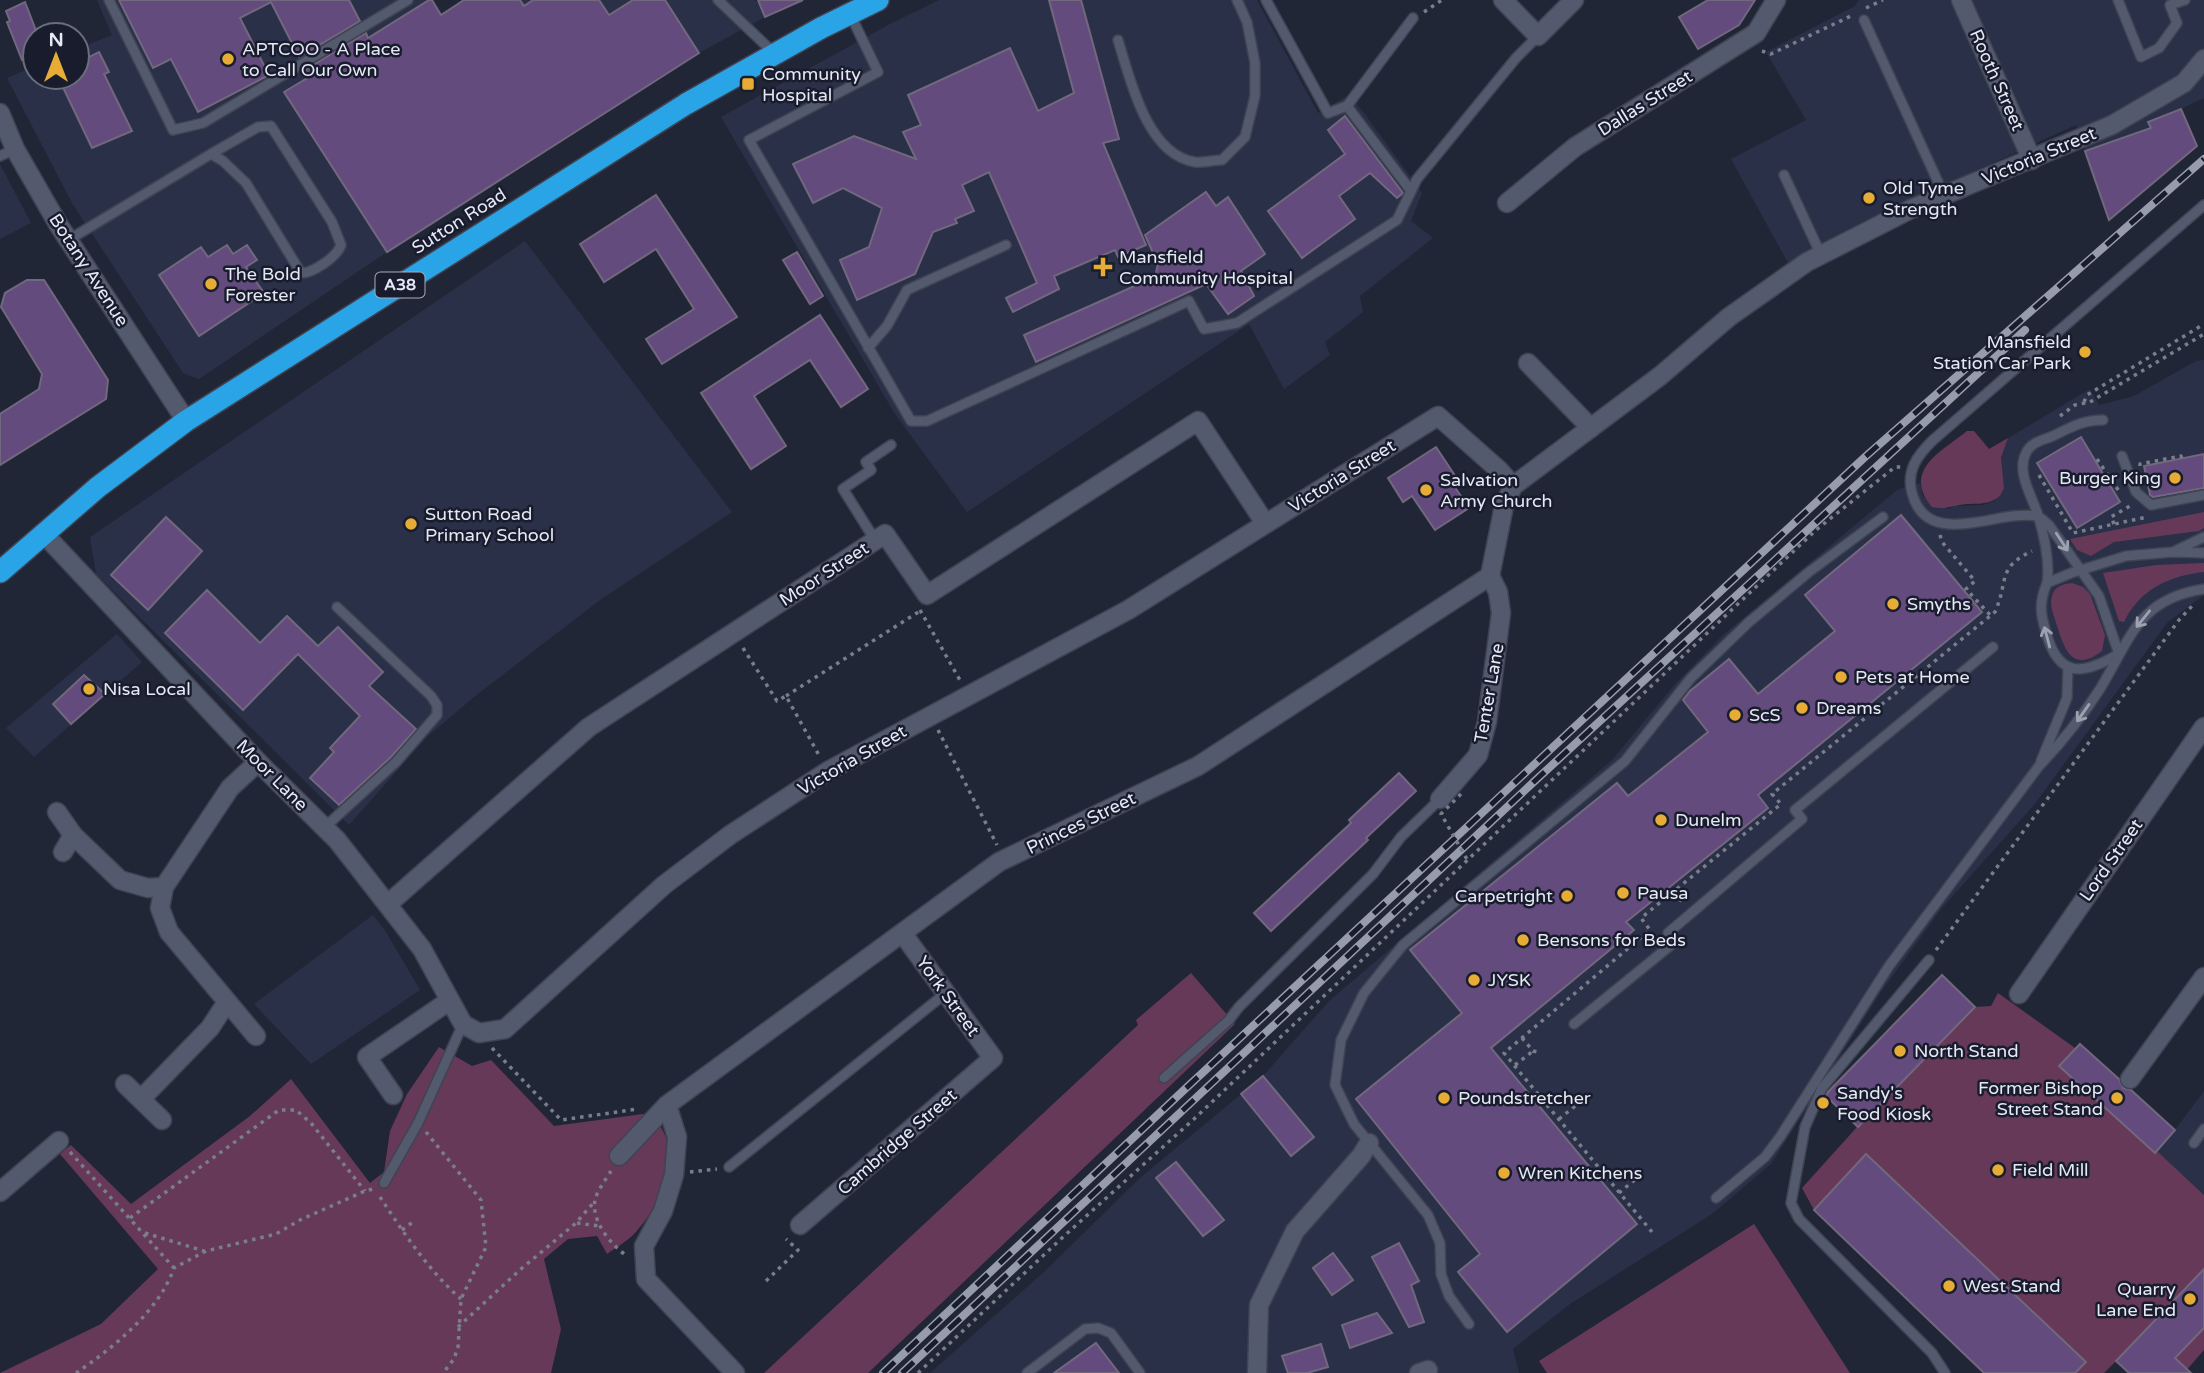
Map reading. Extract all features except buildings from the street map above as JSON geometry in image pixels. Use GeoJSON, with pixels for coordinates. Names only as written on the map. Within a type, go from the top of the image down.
{"type":"FeatureCollection","features":[{"type":"Feature","properties":{"kind":"highway","name":"Sutton Road"},"geometry":{"type":"LineString","coordinates":[[0,572],[98,487],[186,421],[686,104],[866,5]]}},
{"type":"Feature","properties":{"kind":"street"},"geometry":{"type":"LineString","coordinates":[[1503,0],[1538,36],[1574,0]]}},
{"type":"Feature","properties":{"kind":"street","name":"Dallas Street"},"geometry":{"type":"LineString","coordinates":[[1507,203],[1575,147],[1756,33],[1776,0]]}},
{"type":"Feature","properties":{"kind":"street","name":"Rooth Street"},"geometry":{"type":"LineString","coordinates":[[1961,0],[2032,160]]}},
{"type":"Feature","properties":{"kind":"street","name":"Victoria Street"},"geometry":{"type":"LineString","coordinates":[[479,1033],[505,1029],[664,885],[730,835],[828,771],[1128,610],[1438,416],[1499,470],[1513,486],[1660,376],[1729,317],[1807,262],[1911,209],[2112,125],[2184,83],[2204,59]]}},
{"type":"Feature","properties":{"kind":"street","name":"Botany Avenue"},"geometry":{"type":"LineString","coordinates":[[0,113],[7,152],[70,239],[186,421]]}},
{"type":"Feature","properties":{"kind":"street"},"geometry":{"type":"LineString","coordinates":[[1528,363],[1591,428]]}},
{"type":"Feature","properties":{"kind":"street"},"geometry":{"type":"LineString","coordinates":[[923,603],[1198,421],[1265,523]]}},
{"type":"Feature","properties":{"kind":"street"},"geometry":{"type":"LineString","coordinates":[[1490,576],[1504,506],[1513,486]]}},
{"type":"Feature","properties":{"kind":"street","name":"Moor Lane"},"geometry":{"type":"LineString","coordinates":[[43,533],[258,762],[337,839],[422,948],[463,1024],[479,1033]]}},
{"type":"Feature","properties":{"kind":"street","name":"Moor Street"},"geometry":{"type":"LineString","coordinates":[[388,904],[589,727],[885,534],[923,603]]}},
{"type":"Feature","properties":{"kind":"street","name":"Tenter Lane"},"geometry":{"type":"LineString","coordinates":[[1440,799],[1478,755],[1487,722],[1501,613],[1498,592],[1490,576]]}},
{"type":"Feature","properties":{"kind":"street","name":"Princes Street"},"geometry":{"type":"LineString","coordinates":[[619,1157],[667,1105],[1004,860],[1198,766],[1490,576]]}},
{"type":"Feature","properties":{"kind":"street","name":"Lord Street"},"geometry":{"type":"LineString","coordinates":[[2018,994],[2204,727]]}},
{"type":"Feature","properties":{"kind":"street"},"geometry":{"type":"LineString","coordinates":[[256,1036],[169,932],[160,908],[164,887],[230,789],[258,762]]}},
{"type":"Feature","properties":{"kind":"street"},"geometry":{"type":"LineString","coordinates":[[57,812],[73,835],[120,880],[148,888],[164,887]]}},
{"type":"Feature","properties":{"kind":"street"},"geometry":{"type":"LineString","coordinates":[[63,852],[73,835]]}},
{"type":"Feature","properties":{"kind":"street","name":"York Street"},"geometry":{"type":"LineString","coordinates":[[903,934],[993,1058]]}},
{"type":"Feature","properties":{"kind":"street"},"geometry":{"type":"LineString","coordinates":[[2130,1079],[2204,977]]}},
{"type":"Feature","properties":{"kind":"street"},"geometry":{"type":"LineString","coordinates":[[393,1095],[367,1057],[449,1001]]}},
{"type":"Feature","properties":{"kind":"street"},"geometry":{"type":"LineString","coordinates":[[142,1098],[210,1028],[227,1002]]}},
{"type":"Feature","properties":{"kind":"street","name":"Cambridge Street"},"geometry":{"type":"LineString","coordinates":[[800,1225],[993,1058]]}},
{"type":"Feature","properties":{"kind":"street"},"geometry":{"type":"LineString","coordinates":[[125,1084],[162,1119]]}},
{"type":"Feature","properties":{"kind":"street"},"geometry":{"type":"LineString","coordinates":[[667,1105],[677,1137],[675,1171],[663,1211],[644,1246],[646,1279],[735,1373]]}},
{"type":"Feature","properties":{"kind":"street"},"geometry":{"type":"LineString","coordinates":[[0,1192],[59,1141]]}},
{"type":"Feature","properties":{"kind":"street"},"geometry":{"type":"LineString","coordinates":[[1257,1373],[1259,1305],[1295,1231],[1361,1156],[1369,1143]]}},
{"type":"Feature","properties":{"kind":"lane"},"geometry":{"type":"LineString","coordinates":[[109,0],[173,131],[203,123],[408,0]]}},
{"type":"Feature","properties":{"kind":"lane"},"geometry":{"type":"LineString","coordinates":[[718,0],[775,54]]}},
{"type":"Feature","properties":{"kind":"lane"},"geometry":{"type":"LineString","coordinates":[[1118,40],[1133,89],[1154,134],[1173,154],[1195,162],[1222,160],[1245,137],[1255,96],[1255,63],[1247,22],[1237,0]]}},
{"type":"Feature","properties":{"kind":"lane"},"geometry":{"type":"LineString","coordinates":[[1266,0],[1328,113],[1347,106],[1413,18]]}},
{"type":"Feature","properties":{"kind":"lane"},"geometry":{"type":"LineString","coordinates":[[2118,0],[2141,57],[2159,48],[2176,23],[2170,5],[2185,0]]}},
{"type":"Feature","properties":{"kind":"lane"},"geometry":{"type":"LineString","coordinates":[[866,5],[878,72],[749,140],[911,421],[927,421],[1189,301],[1204,329],[1237,323],[1397,220],[1417,179],[1516,58],[1538,36]]}},
{"type":"Feature","properties":{"kind":"lane"},"geometry":{"type":"LineString","coordinates":[[1864,20],[1944,195]]}},
{"type":"Feature","properties":{"kind":"lane"},"geometry":{"type":"LineString","coordinates":[[1347,106],[1411,191]]}},
{"type":"Feature","properties":{"kind":"lane"},"geometry":{"type":"LineString","coordinates":[[70,239],[211,154],[258,127],[271,126],[332,222],[341,245],[338,251],[308,273],[301,273],[246,183],[223,160],[211,154]]}},
{"type":"Feature","properties":{"kind":"lane"},"geometry":{"type":"LineString","coordinates":[[1784,175],[1821,255]]}},
{"type":"Feature","properties":{"kind":"lane"},"geometry":{"type":"LineString","coordinates":[[2119,654],[2099,596],[2060,538],[2038,516],[2010,517],[1968,524],[1930,520],[1919,509],[1913,497],[1910,473],[1919,454],[1932,442],[2204,205]]}},
{"type":"Feature","properties":{"kind":"lane"},"geometry":{"type":"LineString","coordinates":[[868,348],[887,326],[907,290],[1006,245]]}},
{"type":"Feature","properties":{"kind":"lane"},"geometry":{"type":"LineString","coordinates":[[2103,419],[2082,421],[2035,443],[2026,451],[2023,463],[2024,476],[2038,516],[2050,568],[2041,596],[2040,610],[2050,650],[2068,667],[2082,669],[2096,668],[2119,654]]}},
{"type":"Feature","properties":{"kind":"lane"},"geometry":{"type":"LineString","coordinates":[[875,540],[843,489],[871,470],[866,461],[891,445]]}},
{"type":"Feature","properties":{"kind":"lane"},"geometry":{"type":"LineString","coordinates":[[2123,456],[2136,492],[2151,505],[2204,495]]}},
{"type":"Feature","properties":{"kind":"lane"},"geometry":{"type":"LineString","coordinates":[[1469,1324],[1449,1296],[1441,1274],[1440,1243],[1428,1215],[1354,1124],[1335,1085],[1341,1040],[1364,993],[1402,945],[1625,761],[1691,678],[1748,623],[1809,572],[1883,517]]}},
{"type":"Feature","properties":{"kind":"lane"},"geometry":{"type":"LineString","coordinates":[[2173,552],[2204,537]]}},
{"type":"Feature","properties":{"kind":"lane"},"geometry":{"type":"LineString","coordinates":[[2047,583],[2126,556],[2173,552],[2204,553]]}},
{"type":"Feature","properties":{"kind":"lane"},"geometry":{"type":"LineString","coordinates":[[1716,1198],[1765,1157],[1806,1100],[1889,966],[2039,766],[2065,738],[2099,689],[2135,628],[2150,610],[2177,594],[2204,589]]}},
{"type":"Feature","properties":{"kind":"lane"},"geometry":{"type":"LineString","coordinates":[[324,828],[396,762],[437,715],[437,705],[431,696],[337,607]]}},
{"type":"Feature","properties":{"kind":"lane"},"geometry":{"type":"LineString","coordinates":[[1573,1024],[1676,941],[1668,933],[1802,818],[1795,810],[1993,647]]}},
{"type":"Feature","properties":{"kind":"lane"},"geometry":{"type":"LineString","coordinates":[[2039,766],[2067,698],[2068,667]]}},
{"type":"Feature","properties":{"kind":"lane"},"geometry":{"type":"LineString","coordinates":[[1164,1078],[1229,1020],[1374,874],[1401,837],[1440,799]]}},
{"type":"Feature","properties":{"kind":"lane"},"geometry":{"type":"LineString","coordinates":[[1929,960],[1822,1088],[1805,1127],[1791,1203],[1799,1219],[1933,1353],[1945,1373]]}},
{"type":"Feature","properties":{"kind":"lane"},"geometry":{"type":"LineString","coordinates":[[729,1167],[946,993]]}},
{"type":"Feature","properties":{"kind":"lane"},"geometry":{"type":"LineString","coordinates":[[384,1183],[418,1123],[463,1024]]}},
{"type":"Feature","properties":{"kind":"lane"},"geometry":{"type":"LineString","coordinates":[[1806,1100],[1812,1111]]}},
{"type":"Feature","properties":{"kind":"lane"},"geometry":{"type":"LineString","coordinates":[[2194,1143],[2204,1129]]}},
{"type":"Feature","properties":{"kind":"lane"},"geometry":{"type":"LineString","coordinates":[[1027,1373],[1085,1329],[1098,1328],[1111,1333],[1140,1373]]}},
{"type":"Feature","properties":{"kind":"path"},"geometry":{"type":"LineString","coordinates":[[1413,18],[1442,0]]}},
{"type":"Feature","properties":{"kind":"path"},"geometry":{"type":"LineString","coordinates":[[1740,44],[1771,54],[1883,0]]}},
{"type":"Feature","properties":{"kind":"path"},"geometry":{"type":"LineString","coordinates":[[2084,404],[2087,395],[2204,324]]}},
{"type":"Feature","properties":{"kind":"path"},"geometry":{"type":"LineString","coordinates":[[2059,417],[2075,405],[2090,402],[2204,334]]}},
{"type":"Feature","properties":{"kind":"path"},"geometry":{"type":"LineString","coordinates":[[2141,475],[2140,464],[2181,456],[2182,459]]}},
{"type":"Feature","properties":{"kind":"path"},"geometry":{"type":"LineString","coordinates":[[2097,459],[2130,506],[2111,517],[2114,524]]}},
{"type":"Feature","properties":{"kind":"path"},"geometry":{"type":"LineString","coordinates":[[918,1373],[1194,1119],[1816,530],[1895,467],[1913,466]]}},
{"type":"Feature","properties":{"kind":"path"},"geometry":{"type":"LineString","coordinates":[[2034,466],[2073,533],[2152,516]]}},
{"type":"Feature","properties":{"kind":"path"},"geometry":{"type":"LineString","coordinates":[[1940,523],[1942,542],[1975,582],[1966,589],[1991,616]]}},
{"type":"Feature","properties":{"kind":"path"},"geometry":{"type":"LineString","coordinates":[[733,633],[777,701],[923,603],[969,696]]}},
{"type":"Feature","properties":{"kind":"path"},"geometry":{"type":"LineString","coordinates":[[1929,960],[2179,620],[2195,603],[2186,606]]}},
{"type":"Feature","properties":{"kind":"path"},"geometry":{"type":"LineString","coordinates":[[786,696],[828,771]]}},
{"type":"Feature","properties":{"kind":"path"},"geometry":{"type":"LineString","coordinates":[[931,716],[1004,860]]}},
{"type":"Feature","properties":{"kind":"path"},"geometry":{"type":"LineString","coordinates":[[1461,794],[1441,814],[1468,861]]}},
{"type":"Feature","properties":{"kind":"path"},"geometry":{"type":"LineString","coordinates":[[479,1033],[561,1120],[667,1105]]}},
{"type":"Feature","properties":{"kind":"path"},"geometry":{"type":"LineString","coordinates":[[1514,1065],[1536,1052],[1521,1038]]}},
{"type":"Feature","properties":{"kind":"path"},"geometry":{"type":"LineString","coordinates":[[1559,1119],[1579,1103]]}},
{"type":"Feature","properties":{"kind":"path"},"geometry":{"type":"LineString","coordinates":[[130,1218],[279,1110],[296,1110],[312,1123],[365,1191]]}},
{"type":"Feature","properties":{"kind":"path"},"geometry":{"type":"LineString","coordinates":[[418,1123],[481,1200],[486,1247],[461,1299],[457,1327],[458,1347],[454,1359],[443,1373]]}},
{"type":"Feature","properties":{"kind":"path"},"geometry":{"type":"LineString","coordinates":[[59,1141],[174,1268]]}},
{"type":"Feature","properties":{"kind":"path"},"geometry":{"type":"LineString","coordinates":[[457,1327],[576,1223],[595,1201],[619,1157]]}},
{"type":"Feature","properties":{"kind":"path"},"geometry":{"type":"LineString","coordinates":[[675,1171],[729,1167]]}},
{"type":"Feature","properties":{"kind":"path"},"geometry":{"type":"LineString","coordinates":[[1619,1193],[1639,1177]]}},
{"type":"Feature","properties":{"kind":"path"},"geometry":{"type":"LineString","coordinates":[[76,1373],[116,1344],[167,1288],[174,1268],[206,1251],[275,1234],[300,1220],[375,1189],[402,1230],[461,1299]]}},
{"type":"Feature","properties":{"kind":"path"},"geometry":{"type":"LineString","coordinates":[[595,1201],[599,1226],[616,1248],[633,1261],[646,1279]]}},
{"type":"Feature","properties":{"kind":"path"},"geometry":{"type":"LineString","coordinates":[[402,1230],[413,1222]]}},
{"type":"Feature","properties":{"kind":"path"},"geometry":{"type":"LineString","coordinates":[[576,1223],[599,1226]]}},
{"type":"Feature","properties":{"kind":"path"},"geometry":{"type":"LineString","coordinates":[[142,1232],[206,1251]]}},
{"type":"Feature","properties":{"kind":"path"},"geometry":{"type":"LineString","coordinates":[[766,1280],[789,1259]]}},
{"type":"Feature","properties":{"kind":"shaded area"},"geometry":{"type":"Polygon","coordinates":[[[97,0],[432,0],[442,14],[464,0],[754,0],[759,2],[765,17],[699,53],[387,252],[199,379],[183,373],[72,203],[7,78],[21,72],[21,91],[91,91],[91,43],[112,35],[97,0]]]}},
{"type":"Feature","properties":{"kind":"shaded area","name":"Mansfield Community Hospital"},"geometry":{"type":"Polygon","coordinates":[[[939,0],[1257,0],[1318,113],[1349,95],[1365,114],[1422,193],[1411,221],[1433,238],[1360,296],[1363,312],[1325,342],[1330,355],[1284,389],[1249,324],[967,512],[895,414],[721,117],[939,0]]]}},
{"type":"Feature","properties":{"kind":"shaded area"},"geometry":{"type":"Polygon","coordinates":[[[1859,0],[2204,0],[2204,98],[2181,109],[2197,146],[2109,220],[2076,125],[1872,218],[1788,263],[1731,159],[1806,120],[1766,52],[1855,6],[1859,0]]]}},
{"type":"Feature","properties":{"kind":"shaded area"},"geometry":{"type":"Polygon","coordinates":[[[0,164],[31,223],[0,239],[0,164]]]}},
{"type":"Feature","properties":{"kind":"shaded area","name":"Sutton Road Primary School"},"geometry":{"type":"Polygon","coordinates":[[[525,241],[732,512],[600,600],[474,697],[427,737],[349,825],[96,574],[90,537],[525,241]]]}},
{"type":"Feature","properties":{"kind":"shaded area"},"geometry":{"type":"Polygon","coordinates":[[[2204,360],[2204,595],[2167,623],[2034,805],[1942,908],[1881,992],[1771,1164],[1712,1214],[1570,1304],[1513,1349],[1519,1373],[930,1373],[1045,1271],[1141,1177],[1263,1076],[1329,1001],[1612,760],[1676,683],[1723,635],[1897,490],[1920,483],[1923,496],[1948,509],[1994,501],[2000,496],[2003,479],[2000,470],[2001,458],[2008,438],[2090,389],[2099,405],[2134,396],[2196,361],[2204,360]]]}},
{"type":"Feature","properties":{"kind":"shaded area"},"geometry":{"type":"Polygon","coordinates":[[[1967,431],[1974,431],[1989,449],[2008,438],[2001,458],[2004,488],[2000,496],[1989,502],[1932,507],[1924,494],[1921,482],[1923,472],[1928,463],[1967,431]]]}},
{"type":"Feature","properties":{"kind":"shaded area"},"geometry":{"type":"Polygon","coordinates":[[[2204,512],[2204,528],[2199,531],[2114,542],[2091,556],[2077,550],[2070,539],[2204,512]]]}},
{"type":"Feature","properties":{"kind":"shaded area"},"geometry":{"type":"Polygon","coordinates":[[[2204,563],[2204,572],[2179,577],[2157,586],[2138,601],[2124,622],[2119,621],[2103,573],[2156,565],[2204,563]]]}},
{"type":"Feature","properties":{"kind":"shaded area"},"geometry":{"type":"Polygon","coordinates":[[[2072,583],[2083,587],[2090,594],[2105,635],[2102,651],[2084,660],[2077,659],[2067,651],[2051,605],[2055,590],[2061,585],[2072,583]]]}},
{"type":"Feature","properties":{"kind":"shaded area"},"geometry":{"type":"Polygon","coordinates":[[[117,634],[142,662],[34,757],[6,728],[117,634]]]}},
{"type":"Feature","properties":{"kind":"shaded area"},"geometry":{"type":"Polygon","coordinates":[[[373,915],[420,990],[311,1064],[254,1004],[373,915]]]}},
{"type":"Feature","properties":{"kind":"shaded area"},"geometry":{"type":"Polygon","coordinates":[[[1191,973],[1235,1024],[868,1373],[764,1373],[1138,1025],[1136,1020],[1191,973]]]}},
{"type":"Feature","properties":{"kind":"shaded area","name":"Field Mill"},"geometry":{"type":"Polygon","coordinates":[[[1942,975],[1975,1007],[1991,1006],[1998,993],[2075,1048],[2080,1043],[2175,1131],[2157,1151],[2204,1195],[2204,1350],[2184,1373],[2129,1373],[2116,1361],[2104,1373],[1984,1373],[1814,1210],[1802,1188],[1857,1127],[1824,1094],[1942,975]]]}},
{"type":"Feature","properties":{"kind":"shaded area"},"geometry":{"type":"Polygon","coordinates":[[[439,1047],[472,1066],[491,1060],[554,1126],[643,1114],[660,1126],[666,1139],[669,1153],[664,1184],[651,1212],[633,1235],[607,1254],[597,1236],[568,1239],[544,1259],[561,1329],[551,1373],[0,1373],[101,1324],[158,1269],[60,1154],[71,1145],[131,1204],[250,1116],[291,1079],[370,1183],[384,1172],[390,1131],[407,1094],[439,1047]]]}},
{"type":"Feature","properties":{"kind":"shaded area"},"geometry":{"type":"Polygon","coordinates":[[[2204,1091],[2204,1195],[2157,1151],[2204,1091]]]}},
{"type":"Feature","properties":{"kind":"shaded area"},"geometry":{"type":"Polygon","coordinates":[[[1754,1224],[1850,1373],[1547,1373],[1539,1361],[1754,1224]]]}},
{"type":"Feature","properties":{"kind":"railway"},"geometry":{"type":"LineString","coordinates":[[883,1373],[1865,457],[2204,159]]}},
{"type":"Feature","properties":{"kind":"railway"},"geometry":{"type":"LineString","coordinates":[[902,1373],[1538,778],[2025,330]]}},
{"type":"Feature","properties":{"kind":"place","name":"APTCOO - A Place to Call Our Own"},"geometry":{"type":"Point","coordinates":[228,59]}},
{"type":"Feature","properties":{"kind":"place","name":"Community Hospital"},"geometry":{"type":"Point","coordinates":[748,84]}},
{"type":"Feature","properties":{"kind":"place","name":"Old Tyme Strength"},"geometry":{"type":"Point","coordinates":[1869,198]}},
{"type":"Feature","properties":{"kind":"place","name":"Mansfield Community Hospital"},"geometry":{"type":"Point","coordinates":[1103,267]}},
{"type":"Feature","properties":{"kind":"place","name":"The Bold Forester"},"geometry":{"type":"Point","coordinates":[211,284]}},
{"type":"Feature","properties":{"kind":"place","name":"Mansfield Station Car Park"},"geometry":{"type":"Point","coordinates":[2085,352]}},
{"type":"Feature","properties":{"kind":"place","name":"Burger King"},"geometry":{"type":"Point","coordinates":[2175,478]}},
{"type":"Feature","properties":{"kind":"place","name":"Salvation Army Church"},"geometry":{"type":"Point","coordinates":[1426,490]}},
{"type":"Feature","properties":{"kind":"place","name":"Sutton Road Primary School"},"geometry":{"type":"Point","coordinates":[411,524]}},
{"type":"Feature","properties":{"kind":"place","name":"Smyths"},"geometry":{"type":"Point","coordinates":[1893,604]}},
{"type":"Feature","properties":{"kind":"place","name":"Pets at Home"},"geometry":{"type":"Point","coordinates":[1841,677]}},
{"type":"Feature","properties":{"kind":"place","name":"Nisa Local"},"geometry":{"type":"Point","coordinates":[89,689]}},
{"type":"Feature","properties":{"kind":"place","name":"Dreams"},"geometry":{"type":"Point","coordinates":[1802,708]}},
{"type":"Feature","properties":{"kind":"place","name":"ScS"},"geometry":{"type":"Point","coordinates":[1735,715]}},
{"type":"Feature","properties":{"kind":"place","name":"Dunelm"},"geometry":{"type":"Point","coordinates":[1661,820]}},
{"type":"Feature","properties":{"kind":"place","name":"Pausa"},"geometry":{"type":"Point","coordinates":[1623,893]}},
{"type":"Feature","properties":{"kind":"place","name":"Carpetright"},"geometry":{"type":"Point","coordinates":[1567,896]}},
{"type":"Feature","properties":{"kind":"place","name":"Bensons for Beds"},"geometry":{"type":"Point","coordinates":[1523,940]}},
{"type":"Feature","properties":{"kind":"place","name":"JYSK"},"geometry":{"type":"Point","coordinates":[1474,980]}},
{"type":"Feature","properties":{"kind":"place","name":"North Stand"},"geometry":{"type":"Point","coordinates":[1900,1051]}},
{"type":"Feature","properties":{"kind":"place","name":"Poundstretcher"},"geometry":{"type":"Point","coordinates":[1444,1098]}},
{"type":"Feature","properties":{"kind":"place","name":"Former Bishop Street Stand"},"geometry":{"type":"Point","coordinates":[2117,1098]}},
{"type":"Feature","properties":{"kind":"place","name":"Sandy's Food Kiosk"},"geometry":{"type":"Point","coordinates":[1823,1103]}},
{"type":"Feature","properties":{"kind":"place","name":"Field Mill"},"geometry":{"type":"Point","coordinates":[1998,1170]}},
{"type":"Feature","properties":{"kind":"place","name":"Wren Kitchens"},"geometry":{"type":"Point","coordinates":[1504,1173]}},
{"type":"Feature","properties":{"kind":"place","name":"West Stand"},"geometry":{"type":"Point","coordinates":[1949,1286]}},
{"type":"Feature","properties":{"kind":"place","name":"Quarry Lane End"},"geometry":{"type":"Point","coordinates":[2190,1299]}}]}
